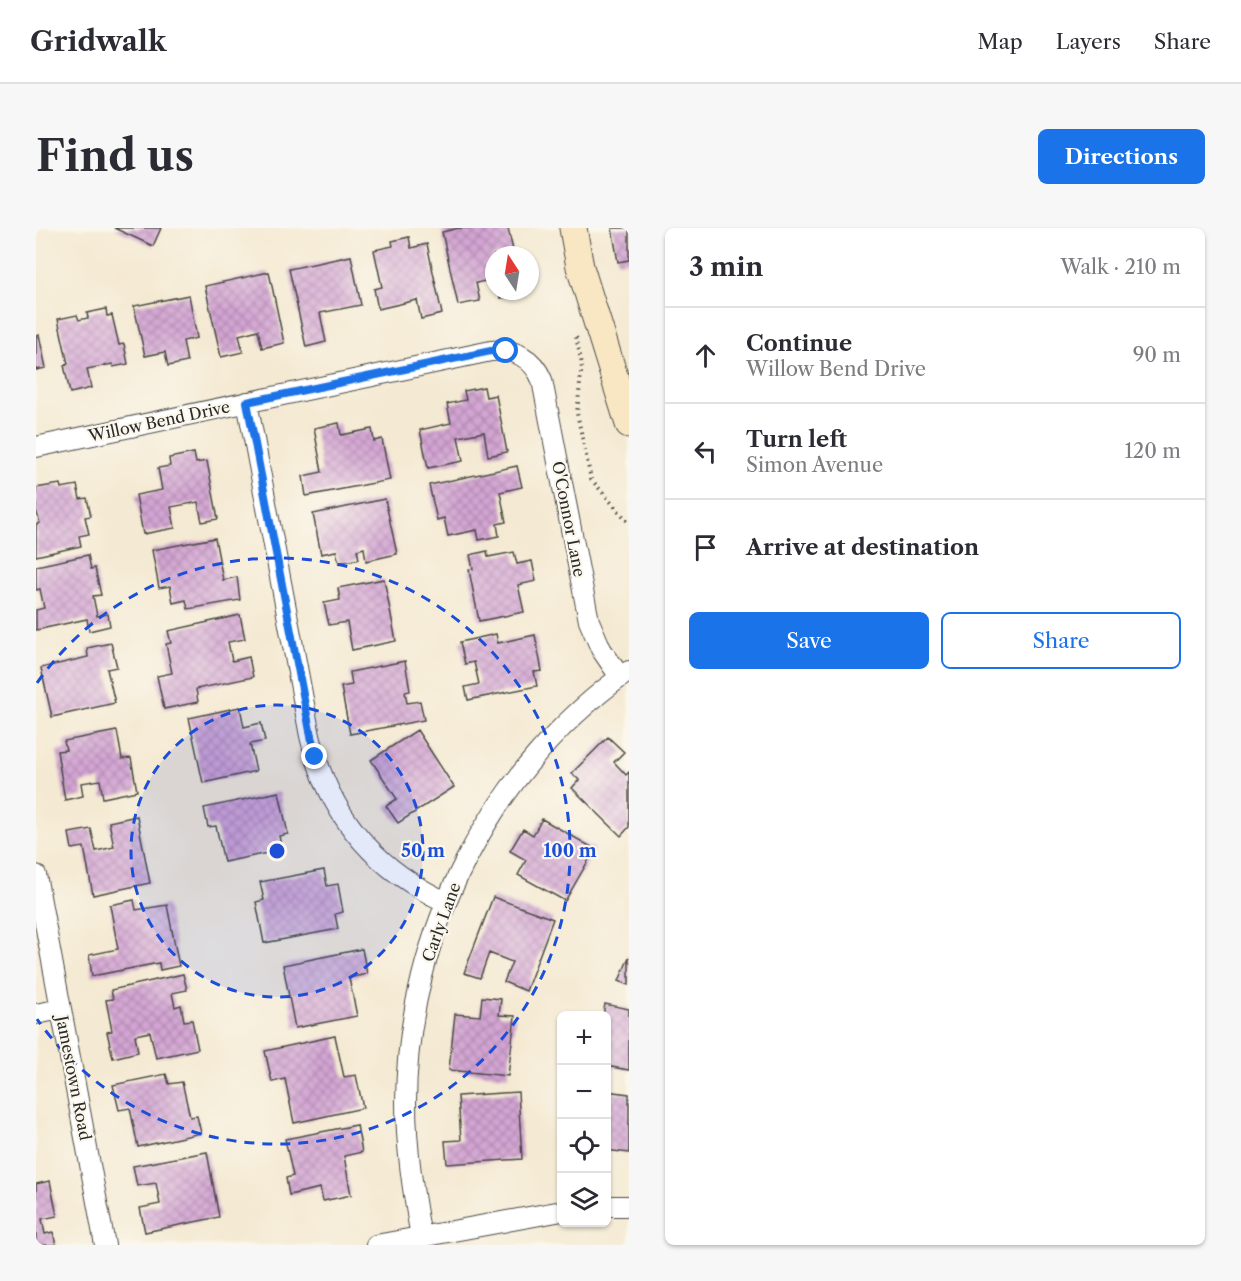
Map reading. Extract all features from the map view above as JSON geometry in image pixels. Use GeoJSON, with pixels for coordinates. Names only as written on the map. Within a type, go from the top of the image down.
{"type":"FeatureCollection","features":[{"type":"Feature","properties":{"kind":"street"},"geometry":{"type":"LineString","coordinates":[[573,228],[580,267],[629,424]]}},
{"type":"Feature","properties":{"kind":"street","name":"Willow Bend Drive"},"geometry":{"type":"LineString","coordinates":[[36,447],[491,351],[513,352],[527,359]]}},
{"type":"Feature","properties":{"kind":"street","name":"O'Connor Lane"},"geometry":{"type":"LineString","coordinates":[[527,359],[539,374],[544,386],[589,621],[601,649],[625,674]]}},
{"type":"Feature","properties":{"kind":"street"},"geometry":{"type":"LineString","coordinates":[[247,402],[310,736],[322,779],[343,818],[371,853],[406,881],[446,902]]}},
{"type":"Feature","properties":{"kind":"street","name":"Carly Lane"},"geometry":{"type":"LineString","coordinates":[[421,1237],[408,1148],[407,1068],[424,966],[446,902],[474,844],[521,773],[572,718],[625,674]]}},
{"type":"Feature","properties":{"kind":"street","name":"Jamestown Road"},"geometry":{"type":"LineString","coordinates":[[36,875],[105,1245]]}},
{"type":"Feature","properties":{"kind":"street"},"geometry":{"type":"LineString","coordinates":[[36,1014],[61,1009]]}},
{"type":"Feature","properties":{"kind":"street"},"geometry":{"type":"LineString","coordinates":[[611,1206],[629,1206]]}},
{"type":"Feature","properties":{"kind":"street"},"geometry":{"type":"LineString","coordinates":[[376,1245],[557,1212]]}},
{"type":"Feature","properties":{"kind":"path"},"geometry":{"type":"LineString","coordinates":[[573,327],[582,364],[577,413],[591,479],[629,523]]}},
{"type":"Feature","properties":{"kind":"building"},"geometry":{"type":"Polygon","coordinates":[[[114,228],[161,228],[153,246],[114,228]]]}},
{"type":"Feature","properties":{"kind":"building"},"geometry":{"type":"Polygon","coordinates":[[[459,228],[508,228],[512,246],[485,246],[485,281],[476,283],[480,301],[458,305],[442,232],[459,228]]]}},
{"type":"Feature","properties":{"kind":"building"},"geometry":{"type":"Polygon","coordinates":[[[612,228],[629,228],[629,260],[618,262],[612,228]]]}},
{"type":"Feature","properties":{"kind":"building"},"geometry":{"type":"Polygon","coordinates":[[[409,237],[411,248],[427,244],[442,314],[421,319],[417,300],[378,309],[374,289],[382,287],[374,250],[393,246],[392,241],[409,237]]]}},
{"type":"Feature","properties":{"kind":"building"},"geometry":{"type":"Polygon","coordinates":[[[351,256],[361,305],[320,313],[326,342],[306,347],[289,269],[351,256]]]}},
{"type":"Feature","properties":{"kind":"building"},"geometry":{"type":"Polygon","coordinates":[[[269,272],[284,343],[262,348],[258,330],[239,335],[243,352],[221,357],[205,286],[269,272]]]}},
{"type":"Feature","properties":{"kind":"building"},"geometry":{"type":"Polygon","coordinates":[[[189,295],[197,338],[183,341],[187,362],[168,366],[165,352],[145,356],[134,306],[189,295]]]}},
{"type":"Feature","properties":{"kind":"building"},"geometry":{"type":"Polygon","coordinates":[[[106,309],[107,316],[112,315],[119,345],[124,344],[128,364],[113,367],[112,364],[87,369],[91,388],[70,393],[64,365],[68,364],[58,319],[77,315],[79,320],[88,318],[87,313],[106,309]]]}},
{"type":"Feature","properties":{"kind":"building"},"geometry":{"type":"Polygon","coordinates":[[[39,335],[46,368],[36,370],[36,336],[39,335]]]}},
{"type":"Feature","properties":{"kind":"building"},"geometry":{"type":"Polygon","coordinates":[[[484,387],[486,397],[496,395],[507,452],[488,456],[484,432],[458,437],[463,461],[428,468],[420,430],[451,423],[447,404],[466,400],[464,391],[484,387]]]}},
{"type":"Feature","properties":{"kind":"building"},"geometry":{"type":"Polygon","coordinates":[[[339,423],[341,435],[372,429],[374,441],[382,439],[390,480],[306,496],[303,476],[322,472],[314,428],[339,423]]]}},
{"type":"Feature","properties":{"kind":"building"},"geometry":{"type":"Polygon","coordinates":[[[194,453],[196,463],[207,461],[218,519],[202,522],[198,502],[171,507],[175,528],[143,534],[136,495],[162,490],[158,468],[170,466],[169,458],[194,453]]]}},
{"type":"Feature","properties":{"kind":"building"},"geometry":{"type":"Polygon","coordinates":[[[517,466],[522,487],[500,492],[506,522],[497,524],[499,536],[479,540],[477,530],[448,536],[444,518],[437,520],[429,485],[517,466]]]}},
{"type":"Feature","properties":{"kind":"building"},"geometry":{"type":"Polygon","coordinates":[[[60,484],[61,488],[77,485],[80,499],[87,498],[91,516],[85,517],[89,534],[79,536],[81,546],[36,556],[36,524],[40,523],[36,510],[36,488],[60,484]]]}},
{"type":"Feature","properties":{"kind":"building"},"geometry":{"type":"Polygon","coordinates":[[[385,499],[397,554],[366,561],[364,548],[357,550],[359,559],[339,563],[336,551],[321,554],[313,514],[385,499]]]}},
{"type":"Feature","properties":{"kind":"building"},"geometry":{"type":"Polygon","coordinates":[[[215,538],[223,580],[237,577],[240,600],[188,609],[186,600],[173,603],[170,586],[159,588],[152,550],[215,538]]]}},
{"type":"Feature","properties":{"kind":"building"},"geometry":{"type":"Polygon","coordinates":[[[487,551],[488,557],[514,552],[517,564],[532,561],[536,581],[518,585],[524,612],[479,621],[469,570],[473,569],[470,555],[487,551]]]}},
{"type":"Feature","properties":{"kind":"building"},"geometry":{"type":"Polygon","coordinates":[[[88,555],[91,569],[95,568],[101,595],[93,596],[97,616],[108,614],[110,626],[89,631],[87,619],[36,630],[36,610],[44,608],[40,589],[36,590],[36,566],[88,555]]]}},
{"type":"Feature","properties":{"kind":"building"},"geometry":{"type":"Polygon","coordinates":[[[384,579],[396,641],[352,650],[347,622],[329,625],[324,603],[340,600],[338,588],[384,579]]]}},
{"type":"Feature","properties":{"kind":"building"},"geometry":{"type":"Polygon","coordinates":[[[240,615],[245,639],[228,642],[232,661],[249,657],[253,677],[196,689],[198,702],[164,709],[157,676],[172,673],[166,644],[171,643],[168,631],[240,615]]]}},
{"type":"Feature","properties":{"kind":"building"},"geometry":{"type":"Polygon","coordinates":[[[496,634],[498,643],[535,635],[542,671],[534,672],[537,686],[468,700],[465,687],[479,684],[474,662],[465,664],[460,642],[496,634]]]}},
{"type":"Feature","properties":{"kind":"building"},"geometry":{"type":"Polygon","coordinates":[[[111,643],[117,667],[107,669],[115,703],[52,717],[41,668],[88,657],[87,648],[111,643]]]}},
{"type":"Feature","properties":{"kind":"building"},"geometry":{"type":"Polygon","coordinates":[[[405,661],[410,691],[405,692],[407,703],[420,701],[424,720],[350,734],[341,687],[352,685],[350,672],[405,661]]]}},
{"type":"Feature","properties":{"kind":"building"},"geometry":{"type":"Polygon","coordinates":[[[240,707],[244,727],[261,723],[265,741],[250,744],[256,771],[203,783],[189,718],[240,707]]]}},
{"type":"Feature","properties":{"kind":"building"},"geometry":{"type":"Polygon","coordinates":[[[417,730],[454,787],[398,823],[386,806],[397,799],[371,760],[417,730]]]}},
{"type":"Feature","properties":{"kind":"building"},"geometry":{"type":"Polygon","coordinates":[[[117,731],[122,759],[131,758],[137,791],[103,798],[100,780],[81,783],[83,796],[65,800],[57,751],[66,750],[64,741],[117,731]]]}},
{"type":"Feature","properties":{"kind":"building"},"geometry":{"type":"Polygon","coordinates":[[[608,737],[624,752],[614,762],[626,775],[629,772],[629,827],[621,836],[572,788],[579,780],[572,773],[608,737]]]}},
{"type":"Feature","properties":{"kind":"building"},"geometry":{"type":"Polygon","coordinates":[[[279,792],[288,834],[279,836],[282,850],[224,862],[216,826],[208,827],[204,808],[279,792]]]}},
{"type":"Feature","properties":{"kind":"building"},"geometry":{"type":"Polygon","coordinates":[[[137,816],[150,883],[93,895],[84,847],[72,849],[69,833],[91,829],[96,851],[114,847],[109,822],[137,816]]]}},
{"type":"Feature","properties":{"kind":"building"},"geometry":{"type":"Polygon","coordinates":[[[542,819],[595,849],[565,901],[518,875],[526,860],[510,851],[523,829],[533,835],[542,819]]]}},
{"type":"Feature","properties":{"kind":"building"},"geometry":{"type":"Polygon","coordinates":[[[324,870],[327,886],[338,884],[343,912],[335,914],[338,929],[264,943],[256,902],[264,900],[260,882],[324,870]]]}},
{"type":"Feature","properties":{"kind":"building"},"geometry":{"type":"Polygon","coordinates":[[[493,897],[553,919],[526,991],[504,982],[512,962],[489,953],[480,978],[464,973],[493,897]]]}},
{"type":"Feature","properties":{"kind":"building"},"geometry":{"type":"Polygon","coordinates":[[[134,900],[136,910],[167,905],[179,966],[160,970],[159,963],[92,976],[89,955],[118,949],[110,905],[134,900]]]}},
{"type":"Feature","properties":{"kind":"building"},"geometry":{"type":"Polygon","coordinates":[[[362,949],[367,974],[349,978],[357,1016],[295,1028],[283,965],[362,949]]]}},
{"type":"Feature","properties":{"kind":"building"},"geometry":{"type":"Polygon","coordinates":[[[629,957],[629,985],[619,981],[629,957]]]}},
{"type":"Feature","properties":{"kind":"building"},"geometry":{"type":"Polygon","coordinates":[[[183,974],[187,990],[172,993],[175,1007],[181,1005],[184,1021],[192,1020],[198,1049],[156,1058],[150,1032],[135,1035],[138,1052],[113,1058],[107,1032],[112,1031],[106,1000],[113,999],[111,990],[183,974]]]}},
{"type":"Feature","properties":{"kind":"building"},"geometry":{"type":"Polygon","coordinates":[[[482,997],[501,999],[499,1015],[515,1016],[508,1076],[449,1070],[455,1014],[480,1016],[482,997]]]}},
{"type":"Feature","properties":{"kind":"building"},"geometry":{"type":"Polygon","coordinates":[[[605,1004],[629,1009],[629,1070],[611,1067],[611,1011],[604,1011],[605,1004]]]}},
{"type":"Feature","properties":{"kind":"building"},"geometry":{"type":"Polygon","coordinates":[[[335,1036],[344,1077],[356,1075],[363,1108],[294,1123],[285,1079],[272,1082],[265,1051],[335,1036]]]}},
{"type":"Feature","properties":{"kind":"building"},"geometry":{"type":"Polygon","coordinates":[[[166,1074],[169,1084],[182,1082],[190,1117],[197,1116],[201,1133],[138,1147],[130,1108],[119,1110],[113,1085],[166,1074]]]}},
{"type":"Feature","properties":{"kind":"building"},"geometry":{"type":"Polygon","coordinates":[[[518,1092],[522,1159],[447,1164],[445,1141],[461,1140],[458,1096],[518,1092]]]}},
{"type":"Feature","properties":{"kind":"building"},"geometry":{"type":"Polygon","coordinates":[[[611,1092],[629,1094],[629,1153],[611,1151],[611,1092]]]}},
{"type":"Feature","properties":{"kind":"building"},"geometry":{"type":"Polygon","coordinates":[[[357,1125],[362,1152],[344,1156],[351,1195],[323,1201],[320,1188],[289,1195],[286,1178],[293,1176],[285,1139],[357,1125]]]}},
{"type":"Feature","properties":{"kind":"building"},"geometry":{"type":"Polygon","coordinates":[[[207,1152],[219,1217],[145,1232],[140,1208],[160,1204],[156,1183],[137,1186],[133,1166],[207,1152]]]}},
{"type":"Feature","properties":{"kind":"building"},"geometry":{"type":"Polygon","coordinates":[[[50,1181],[57,1216],[42,1219],[45,1234],[53,1232],[56,1245],[36,1245],[36,1184],[50,1181]]]}},
{"type":"Feature","properties":{"kind":"route"},"geometry":{"type":"LineString","coordinates":[[315,757],[247,402],[491,351],[506,351]]}}]}
